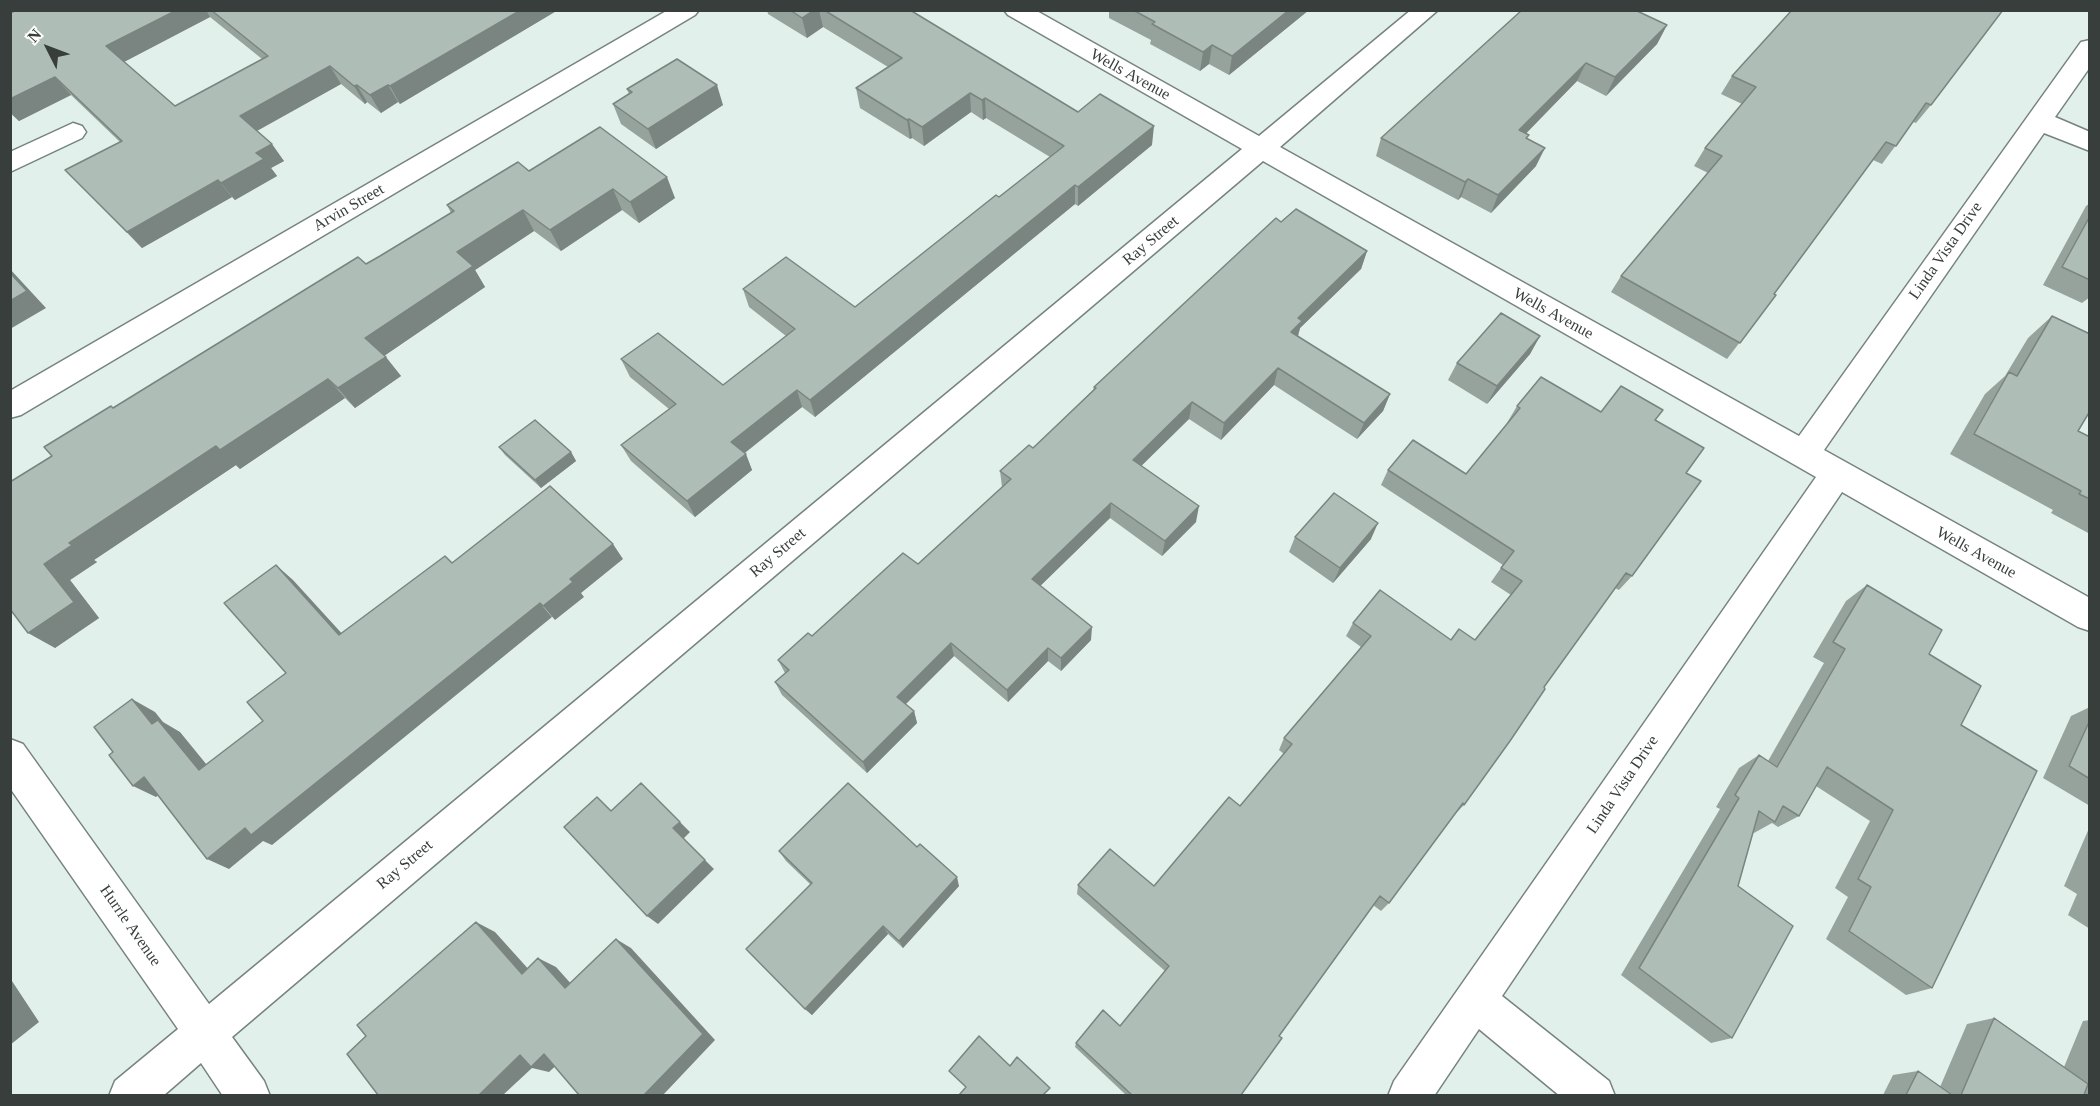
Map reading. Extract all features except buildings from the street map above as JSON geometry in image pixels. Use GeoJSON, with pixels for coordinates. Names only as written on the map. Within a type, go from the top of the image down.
{"type":"FeatureCollection","features":[{"type":"Feature","properties":{"kind":"street","name":"Arvin Street"},"geometry":{"type":"LineString","coordinates":[[10,406],[687,10]]}},
{"type":"Feature","properties":{"kind":"street","name":"Wells Avenue"},"geometry":{"type":"LineString","coordinates":[[1016,10],[2090,616]]}},
{"type":"Feature","properties":{"kind":"street","name":"Ray Street"},"geometry":{"type":"LineString","coordinates":[[130,1095],[1426,10]]}},
{"type":"Feature","properties":{"kind":"street","name":"Linda Vista Drive"},"geometry":{"type":"LineString","coordinates":[[1803,454],[2090,48]]}},
{"type":"Feature","properties":{"kind":"street"},"geometry":{"type":"LineString","coordinates":[[2038,120],[2090,142]]}},
{"type":"Feature","properties":{"kind":"street"},"geometry":{"type":"LineString","coordinates":[[10,163],[73,132]]}},
{"type":"Feature","properties":{"kind":"street","name":"Linda Vista Drive"},"geometry":{"type":"LineString","coordinates":[[1409,1095],[1836,474]]}},
{"type":"Feature","properties":{"kind":"street","name":"Hurrle Avenue"},"geometry":{"type":"LineString","coordinates":[[10,756],[249,1095]]}},
{"type":"Feature","properties":{"kind":"street"},"geometry":{"type":"LineString","coordinates":[[1475,1000],[1594,1095]]}}]}
